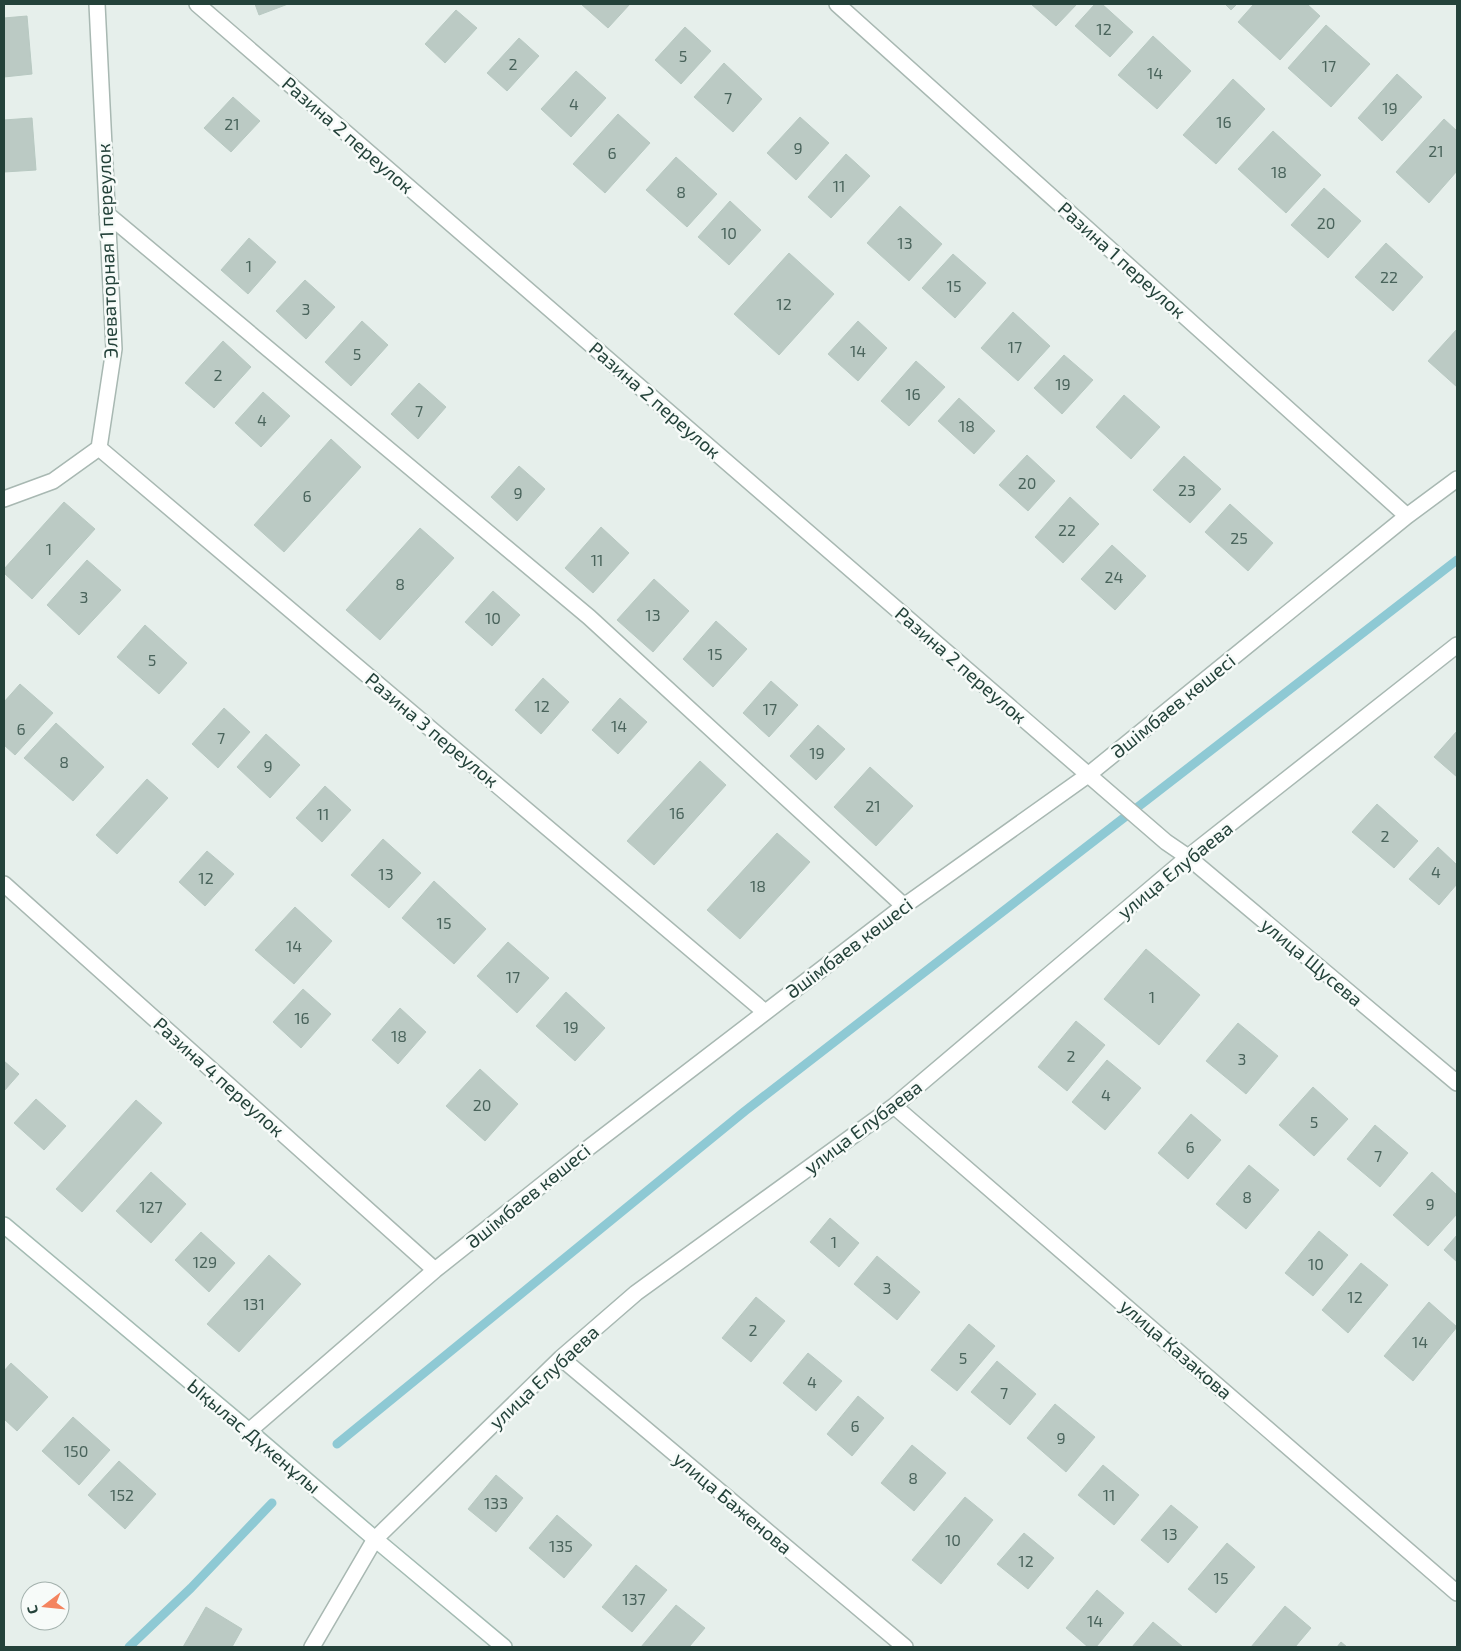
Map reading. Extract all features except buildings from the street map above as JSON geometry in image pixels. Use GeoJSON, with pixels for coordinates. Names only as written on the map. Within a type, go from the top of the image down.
{"type":"FeatureCollection","features":[{"type":"Feature","properties":{"kind":"street","name":"Элеваторная 1 переулок"},"geometry":{"type":"LineString","coordinates":[[97,4],[114,349],[99,448]]}},
{"type":"Feature","properties":{"kind":"street","name":"Разина 2 переулок"},"geometry":{"type":"LineString","coordinates":[[197,4],[1166,842]]}},
{"type":"Feature","properties":{"kind":"street","name":"Разина 1 переулок"},"geometry":{"type":"LineString","coordinates":[[837,4],[1407,516]]}},
{"type":"Feature","properties":{"kind":"street"},"geometry":{"type":"LineString","coordinates":[[107,214],[589,617],[904,906]]}},
{"type":"Feature","properties":{"kind":"street"},"geometry":{"type":"LineString","coordinates":[[4,499],[52,481],[99,448]]}},
{"type":"Feature","properties":{"kind":"street","name":"Разина 3 переулок"},"geometry":{"type":"LineString","coordinates":[[99,448],[765,1012]]}},
{"type":"Feature","properties":{"kind":"street","name":"Әшімбаев көшесі"},"geometry":{"type":"LineString","coordinates":[[249,1430],[435,1270],[587,1149],[904,906],[1088,775],[1407,516],[1457,478]]}},
{"type":"Feature","properties":{"kind":"street","name":"улица Елубаева"},"geometry":{"type":"LineString","coordinates":[[312,1647],[374,1539],[561,1358],[636,1293],[894,1106],[1188,857],[1457,645]]}},
{"type":"Feature","properties":{"kind":"street","name":"улица Щусева"},"geometry":{"type":"LineString","coordinates":[[1166,842],[1188,857],[1457,1083]]}},
{"type":"Feature","properties":{"kind":"street","name":"Разина 4 переулок"},"geometry":{"type":"LineString","coordinates":[[4,884],[435,1270]]}},
{"type":"Feature","properties":{"kind":"street","name":"улица Казакова"},"geometry":{"type":"LineString","coordinates":[[894,1106],[1457,1593]]}},
{"type":"Feature","properties":{"kind":"street","name":"Ықылас Дүкенұлы"},"geometry":{"type":"LineString","coordinates":[[4,1225],[504,1647]]}},
{"type":"Feature","properties":{"kind":"street","name":"улица Баженова"},"geometry":{"type":"LineString","coordinates":[[561,1358],[905,1647]]}},
{"type":"Feature","properties":{"kind":"waterway"},"geometry":{"type":"LineString","coordinates":[[337,1444],[745,1111],[1457,560]]}},
{"type":"Feature","properties":{"kind":"waterway"},"geometry":{"type":"LineString","coordinates":[[129,1647],[191,1588],[272,1503]]}}]}
